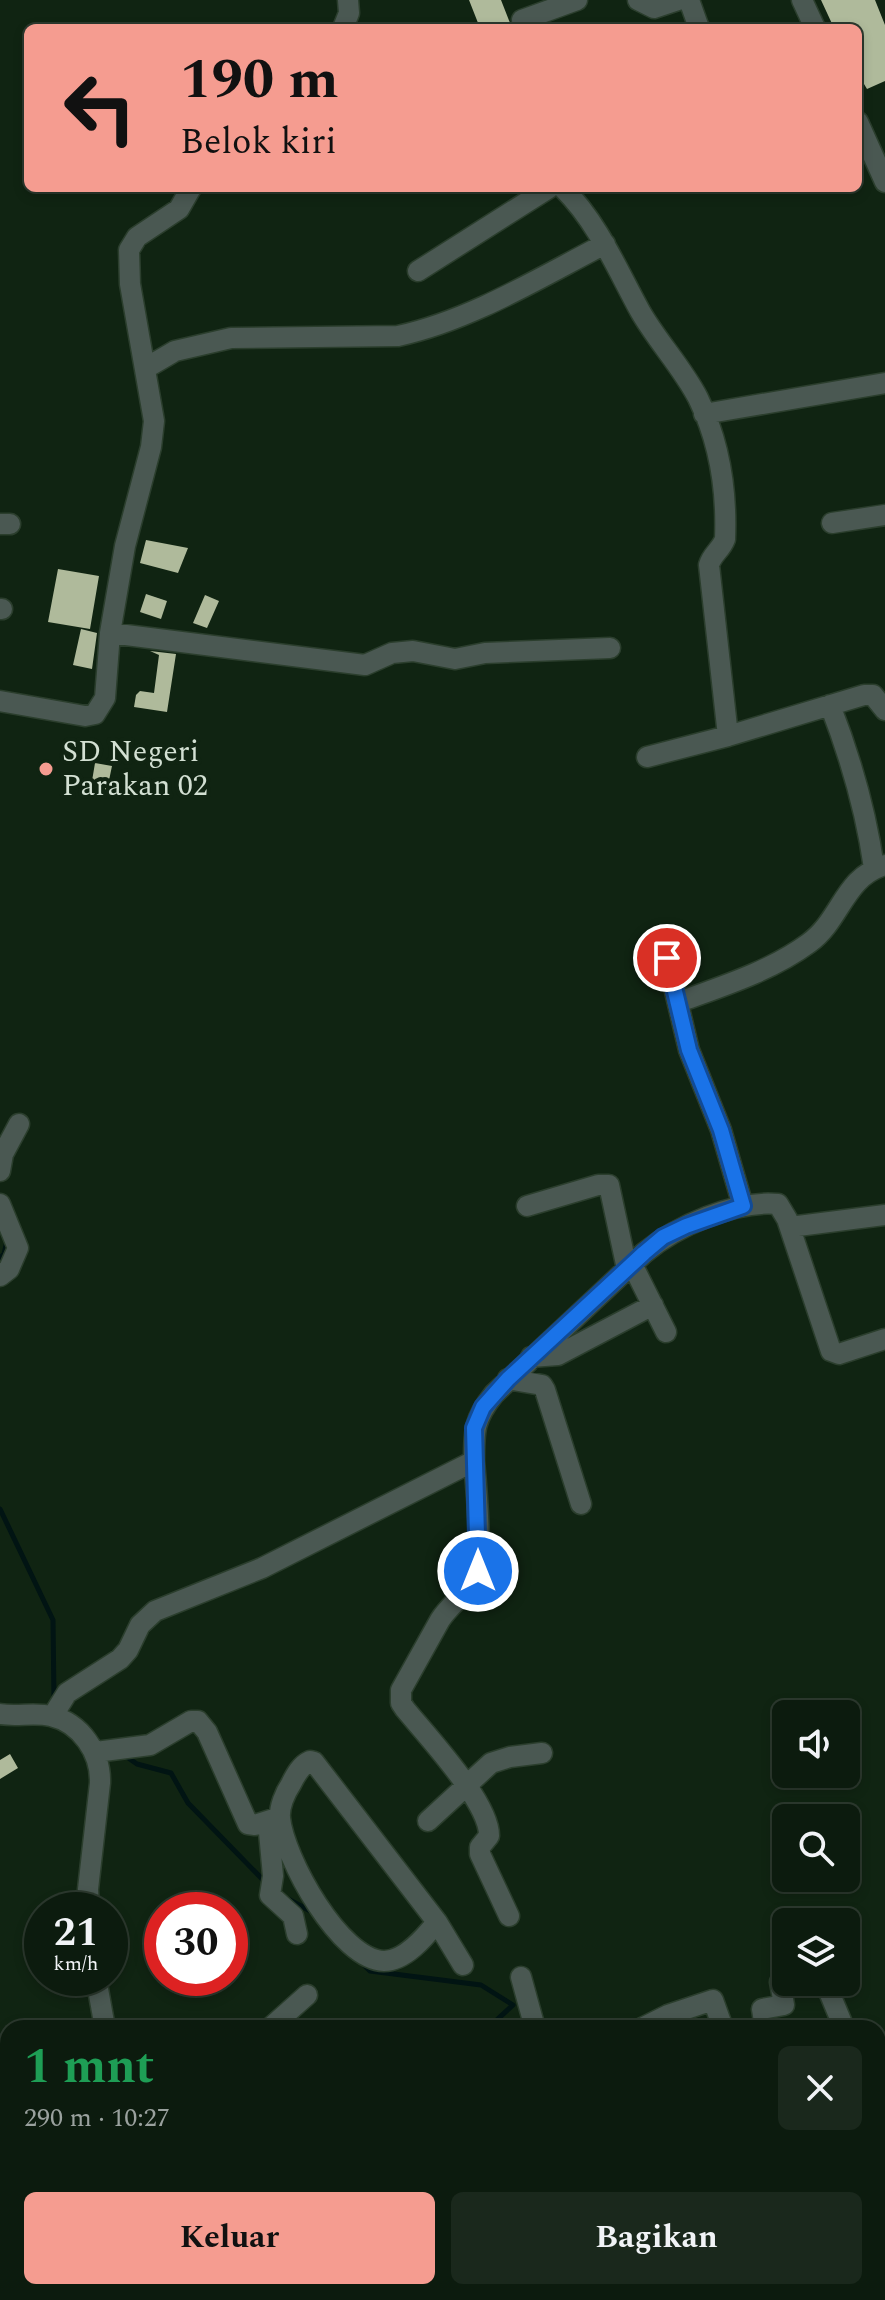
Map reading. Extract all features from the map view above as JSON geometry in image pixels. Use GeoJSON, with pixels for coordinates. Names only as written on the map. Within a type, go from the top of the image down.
{"type":"FeatureCollection","features":[{"type":"Feature","properties":{"kind":"street"},"geometry":{"type":"LineString","coordinates":[[345,24],[349,13],[348,0]]}},
{"type":"Feature","properties":{"kind":"street"},"geometry":{"type":"LineString","coordinates":[[515,0],[523,24],[577,0]]}},
{"type":"Feature","properties":{"kind":"street"},"geometry":{"type":"LineString","coordinates":[[638,0],[649,7],[678,0]]}},
{"type":"Feature","properties":{"kind":"street"},"geometry":{"type":"LineString","coordinates":[[689,0],[698,24]]}},
{"type":"Feature","properties":{"kind":"street"},"geometry":{"type":"LineString","coordinates":[[802,0],[813,24]]}},
{"type":"Feature","properties":{"kind":"street"},"geometry":{"type":"LineString","coordinates":[[658,7],[664,24]]}},
{"type":"Feature","properties":{"kind":"street"},"geometry":{"type":"LineString","coordinates":[[862,131],[885,182]]}},
{"type":"Feature","properties":{"kind":"street"},"geometry":{"type":"LineString","coordinates":[[0,701],[76,715],[95,714],[105,698],[110,633],[125,546],[151,447],[154,421],[130,284],[129,250],[137,237],[179,209],[189,192]]}},
{"type":"Feature","properties":{"kind":"street"},"geometry":{"type":"LineString","coordinates":[[418,271],[543,192]]}},
{"type":"Feature","properties":{"kind":"street"},"geometry":{"type":"LineString","coordinates":[[566,192],[605,244],[641,313],[697,396],[719,460],[727,498],[725,539],[711,557],[709,565],[728,736]]}},
{"type":"Feature","properties":{"kind":"street"},"geometry":{"type":"LineString","coordinates":[[146,368],[175,351],[231,338],[398,336],[416,332],[502,297],[605,244]]}},
{"type":"Feature","properties":{"kind":"street"},"geometry":{"type":"LineString","coordinates":[[704,414],[885,383]]}},
{"type":"Feature","properties":{"kind":"street"},"geometry":{"type":"LineString","coordinates":[[832,523],[885,515]]}},
{"type":"Feature","properties":{"kind":"street"},"geometry":{"type":"LineString","coordinates":[[110,633],[365,665],[392,653],[413,651],[455,659],[485,653],[610,648]]}},
{"type":"Feature","properties":{"kind":"street"},"geometry":{"type":"LineString","coordinates":[[647,757],[873,695],[885,710]]}},
{"type":"Feature","properties":{"kind":"street"},"geometry":{"type":"LineString","coordinates":[[679,1002],[761,969],[808,943],[824,931],[853,884],[880,866],[858,785],[830,705]]}},
{"type":"Feature","properties":{"kind":"street"},"geometry":{"type":"LineString","coordinates":[[667,958],[689,1050],[718,1121],[743,1206]]}},
{"type":"Feature","properties":{"kind":"street"},"geometry":{"type":"LineString","coordinates":[[0,1171],[3,1154],[19,1124]]}},
{"type":"Feature","properties":{"kind":"street"},"geometry":{"type":"LineString","coordinates":[[527,1206],[598,1185],[609,1185],[629,1267],[666,1332]]}},
{"type":"Feature","properties":{"kind":"street"},"geometry":{"type":"LineString","coordinates":[[0,1204],[18,1248],[9,1269],[0,1276]]}},
{"type":"Feature","properties":{"kind":"street"},"geometry":{"type":"LineString","coordinates":[[509,1916],[480,1854],[480,1847],[489,1836],[489,1828],[467,1787],[405,1709],[401,1698],[401,1690],[447,1608],[469,1586],[478,1571],[474,1428],[478,1417],[508,1379],[663,1237],[705,1218],[743,1206],[778,1204],[790,1227],[831,1351],[839,1354],[885,1339]]}},
{"type":"Feature","properties":{"kind":"street"},"geometry":{"type":"LineString","coordinates":[[790,1227],[885,1215]]}},
{"type":"Feature","properties":{"kind":"street"},"geometry":{"type":"LineString","coordinates":[[531,1357],[558,1355],[653,1305]]}},
{"type":"Feature","properties":{"kind":"street"},"geometry":{"type":"LineString","coordinates":[[508,1379],[542,1385],[545,1390],[581,1504]]}},
{"type":"Feature","properties":{"kind":"street"},"geometry":{"type":"LineString","coordinates":[[0,1714],[60,1706],[120,1659],[140,1625],[155,1611],[262,1568],[474,1461]]}},
{"type":"Feature","properties":{"kind":"street"},"geometry":{"type":"LineString","coordinates":[[60,1706],[71,1726],[100,1751],[100,1783],[88,1892]]}},
{"type":"Feature","properties":{"kind":"street"},"geometry":{"type":"LineString","coordinates":[[100,1751],[150,1745],[191,1721],[198,1721],[207,1732],[245,1821],[251,1825],[274,1819]]}},
{"type":"Feature","properties":{"kind":"street"},"geometry":{"type":"LineString","coordinates":[[428,1821],[491,1763],[542,1753]]}},
{"type":"Feature","properties":{"kind":"street"},"geometry":{"type":"LineString","coordinates":[[297,1934],[293,1916],[272,1886],[274,1819],[303,1765],[314,1762],[437,1922],[463,1965]]}},
{"type":"Feature","properties":{"kind":"street"},"geometry":{"type":"LineString","coordinates":[[274,1819],[304,1887],[321,1911],[361,1953],[381,1961],[397,1958],[420,1941],[437,1922]]}},
{"type":"Feature","properties":{"kind":"street"},"geometry":{"type":"LineString","coordinates":[[521,1977],[533,2020]]}},
{"type":"Feature","properties":{"kind":"street"},"geometry":{"type":"LineString","coordinates":[[279,2020],[307,1995]]}},
{"type":"Feature","properties":{"kind":"street"},"geometry":{"type":"LineString","coordinates":[[99,1996],[104,2020]]}},
{"type":"Feature","properties":{"kind":"street"},"geometry":{"type":"LineString","coordinates":[[764,2020],[762,2009],[784,2005],[782,1996]]}},
{"type":"Feature","properties":{"kind":"street"},"geometry":{"type":"LineString","coordinates":[[831,1996],[841,2020]]}},
{"type":"Feature","properties":{"kind":"street"},"geometry":{"type":"LineString","coordinates":[[658,2020],[713,2000],[720,2020]]}},
{"type":"Feature","properties":{"kind":"building"},"geometry":{"type":"Polygon","coordinates":[[[469,0],[501,0],[510,24],[478,24],[469,0]]]}},
{"type":"Feature","properties":{"kind":"building"},"geometry":{"type":"Polygon","coordinates":[[[821,0],[875,0],[885,25],[885,81],[867,89],[862,81],[862,24],[832,24],[821,0]]]}},
{"type":"Feature","properties":{"kind":"building"},"geometry":{"type":"Polygon","coordinates":[[[146,540],[188,548],[178,573],[140,563],[146,540]]]}},
{"type":"Feature","properties":{"kind":"building"},"geometry":{"type":"Polygon","coordinates":[[[58,569],[99,576],[90,629],[48,622],[58,569]]]}},
{"type":"Feature","properties":{"kind":"building"},"geometry":{"type":"Polygon","coordinates":[[[146,594],[167,601],[161,619],[140,612],[146,594]]]}},
{"type":"Feature","properties":{"kind":"building"},"geometry":{"type":"Polygon","coordinates":[[[205,595],[219,601],[207,628],[193,623],[205,595]]]}},
{"type":"Feature","properties":{"kind":"building"},"geometry":{"type":"Polygon","coordinates":[[[81,629],[97,633],[92,669],[73,665],[81,629]]]}},
{"type":"Feature","properties":{"kind":"building"},"geometry":{"type":"Polygon","coordinates":[[[150,651],[176,654],[167,712],[134,707],[140,691],[154,693],[159,655],[150,651]]]}},
{"type":"Feature","properties":{"kind":"building"},"geometry":{"type":"Polygon","coordinates":[[[95,763],[112,766],[107,790],[91,787],[95,763]]]}},
{"type":"Feature","properties":{"kind":"building"},"geometry":{"type":"Polygon","coordinates":[[[10,1754],[18,1768],[0,1779],[0,1760],[10,1754]]]}},
{"type":"Feature","properties":{"kind":"waterway"},"geometry":{"type":"LineString","coordinates":[[0,1258],[7,1241]]}},
{"type":"Feature","properties":{"kind":"waterway"},"geometry":{"type":"LineString","coordinates":[[0,1509],[53,1620],[54,1700]]}},
{"type":"Feature","properties":{"kind":"waterway"},"geometry":{"type":"LineString","coordinates":[[124,1755],[137,1764],[171,1773],[188,1803],[267,1884]]}},
{"type":"Feature","properties":{"kind":"waterway"},"geometry":{"type":"LineString","coordinates":[[288,1899],[314,1913]]}},
{"type":"Feature","properties":{"kind":"waterway"},"geometry":{"type":"LineString","coordinates":[[363,1964],[370,1971],[481,1985],[513,2005],[497,2020]]}},
{"type":"Feature","properties":{"kind":"place","name":"SD Negeri Parakan 02"},"geometry":{"type":"Point","coordinates":[46,769]}},
{"type":"Feature","properties":{"kind":"route"},"geometry":{"type":"LineString","coordinates":[[478,1571],[474,1428],[483,1407],[508,1379],[663,1237],[705,1218],[743,1206],[715,1112],[689,1050],[667,958]]}}]}
